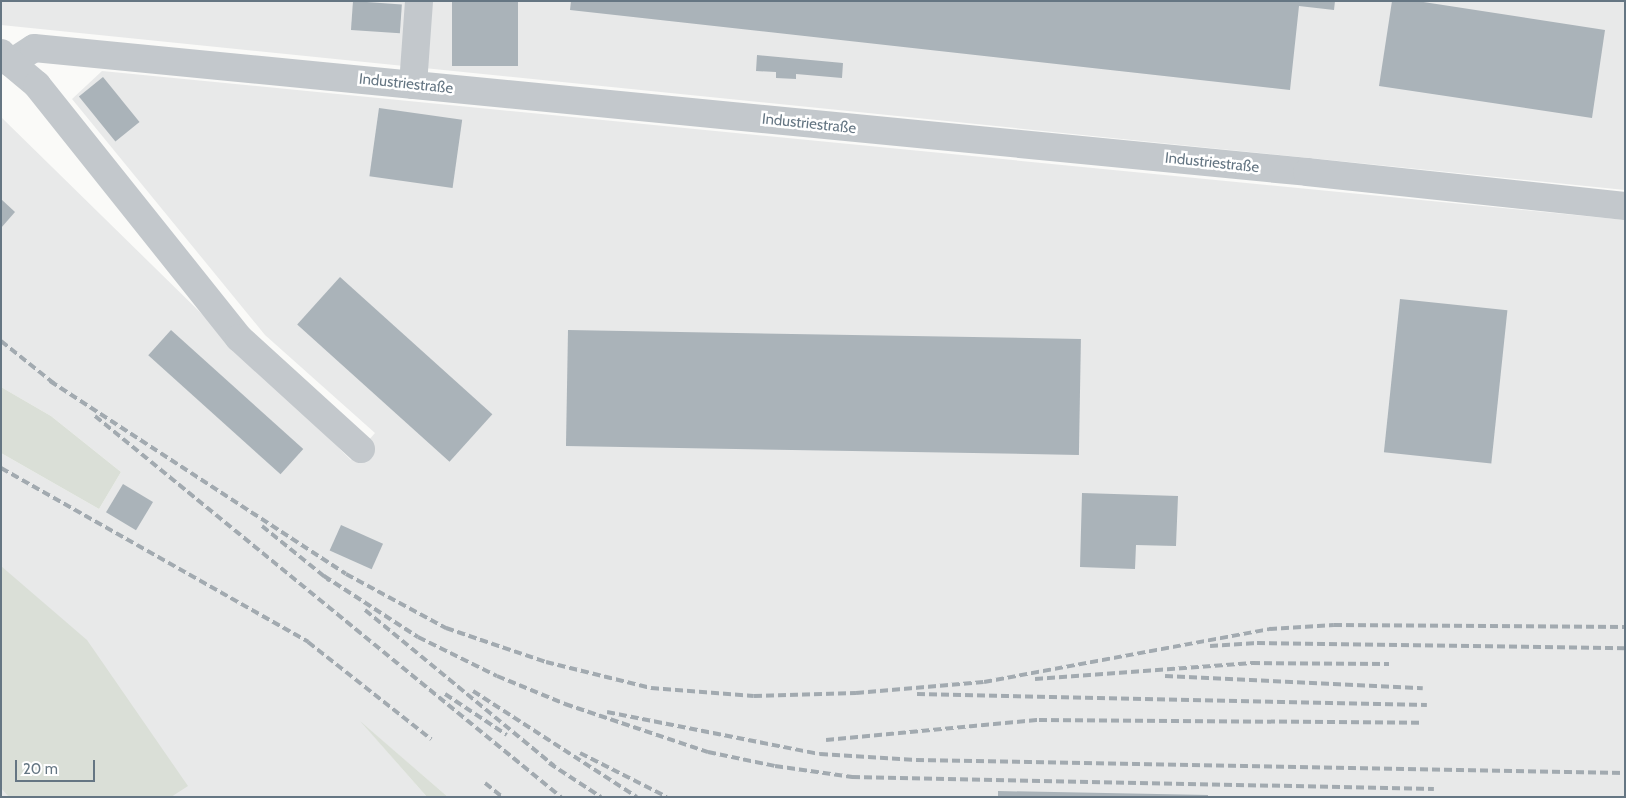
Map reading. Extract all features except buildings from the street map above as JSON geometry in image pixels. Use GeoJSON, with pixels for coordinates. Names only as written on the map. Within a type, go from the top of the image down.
{"type":"FeatureCollection","features":[{"type":"Feature","properties":{"kind":"street"},"geometry":{"type":"LineString","coordinates":[[413,85],[419,1]]}},
{"type":"Feature","properties":{"kind":"street","name":"Industriestraße"},"geometry":{"type":"LineString","coordinates":[[6,58],[34,48],[1625,206]]}},
{"type":"Feature","properties":{"kind":"street"},"geometry":{"type":"LineString","coordinates":[[6,58],[37,85],[239,338],[360,449]]}},
{"type":"Feature","properties":{"kind":"shaded area"},"geometry":{"type":"Polygon","coordinates":[[[1,1],[1625,1],[1625,190],[1,25],[1,1]]]}},
{"type":"Feature","properties":{"kind":"shaded area"},"geometry":{"type":"Polygon","coordinates":[[[102,71],[1625,220],[1625,797],[448,797],[364,725],[427,797],[1,797],[1,453],[99,509],[121,472],[51,416],[1,387],[1,117],[351,460],[375,433],[265,335],[72,99],[102,71]]]}},
{"type":"Feature","properties":{"kind":"shaded area"},"geometry":{"type":"Polygon","coordinates":[[[1,387],[51,416],[121,472],[99,509],[1,453],[1,387]]]}},
{"type":"Feature","properties":{"kind":"shaded area"},"geometry":{"type":"Polygon","coordinates":[[[1,566],[87,640],[188,786],[171,797],[9,797],[1,788],[1,566]]]}},
{"type":"Feature","properties":{"kind":"shaded area"},"geometry":{"type":"Polygon","coordinates":[[[360,721],[448,797],[427,797],[360,721]]]}},
{"type":"Feature","properties":{"kind":"railway"},"geometry":{"type":"LineString","coordinates":[[1,341],[56,385]]}},
{"type":"Feature","properties":{"kind":"railway"},"geometry":{"type":"LineString","coordinates":[[50,381],[346,574],[446,628],[546,662],[651,688],[754,696],[856,693],[984,682],[1269,629],[1334,625],[1625,627]]}},
{"type":"Feature","properties":{"kind":"railway"},"geometry":{"type":"LineString","coordinates":[[95,416],[561,797]]}},
{"type":"Feature","properties":{"kind":"railway"},"geometry":{"type":"LineString","coordinates":[[1,468],[308,642],[431,739]]}},
{"type":"Feature","properties":{"kind":"railway"},"geometry":{"type":"LineString","coordinates":[[262,526],[330,581]]}},
{"type":"Feature","properties":{"kind":"railway"},"geometry":{"type":"LineString","coordinates":[[324,576],[418,637],[497,676],[565,704],[708,752],[775,766],[852,777],[1434,789]]}},
{"type":"Feature","properties":{"kind":"railway"},"geometry":{"type":"LineString","coordinates":[[365,610],[554,766]]}},
{"type":"Feature","properties":{"kind":"railway"},"geometry":{"type":"LineString","coordinates":[[1210,646],[1257,643],[1625,648]]}},
{"type":"Feature","properties":{"kind":"railway"},"geometry":{"type":"LineString","coordinates":[[1035,679],[1252,663],[1389,664]]}},
{"type":"Feature","properties":{"kind":"railway"},"geometry":{"type":"LineString","coordinates":[[1165,676],[1423,688]]}},
{"type":"Feature","properties":{"kind":"railway"},"geometry":{"type":"LineString","coordinates":[[473,691],[637,797]]}},
{"type":"Feature","properties":{"kind":"railway"},"geometry":{"type":"LineString","coordinates":[[445,694],[507,735]]}},
{"type":"Feature","properties":{"kind":"railway"},"geometry":{"type":"LineString","coordinates":[[917,694],[1427,705]]}},
{"type":"Feature","properties":{"kind":"railway"},"geometry":{"type":"LineString","coordinates":[[607,712],[820,754],[916,760],[1625,773]]}},
{"type":"Feature","properties":{"kind":"railway"},"geometry":{"type":"LineString","coordinates":[[826,740],[1039,720],[1422,723]]}},
{"type":"Feature","properties":{"kind":"railway"},"geometry":{"type":"LineString","coordinates":[[580,753],[667,797]]}},
{"type":"Feature","properties":{"kind":"railway"},"geometry":{"type":"LineString","coordinates":[[549,763],[601,797]]}},
{"type":"Feature","properties":{"kind":"railway"},"geometry":{"type":"LineString","coordinates":[[485,783],[502,797]]}}]}
